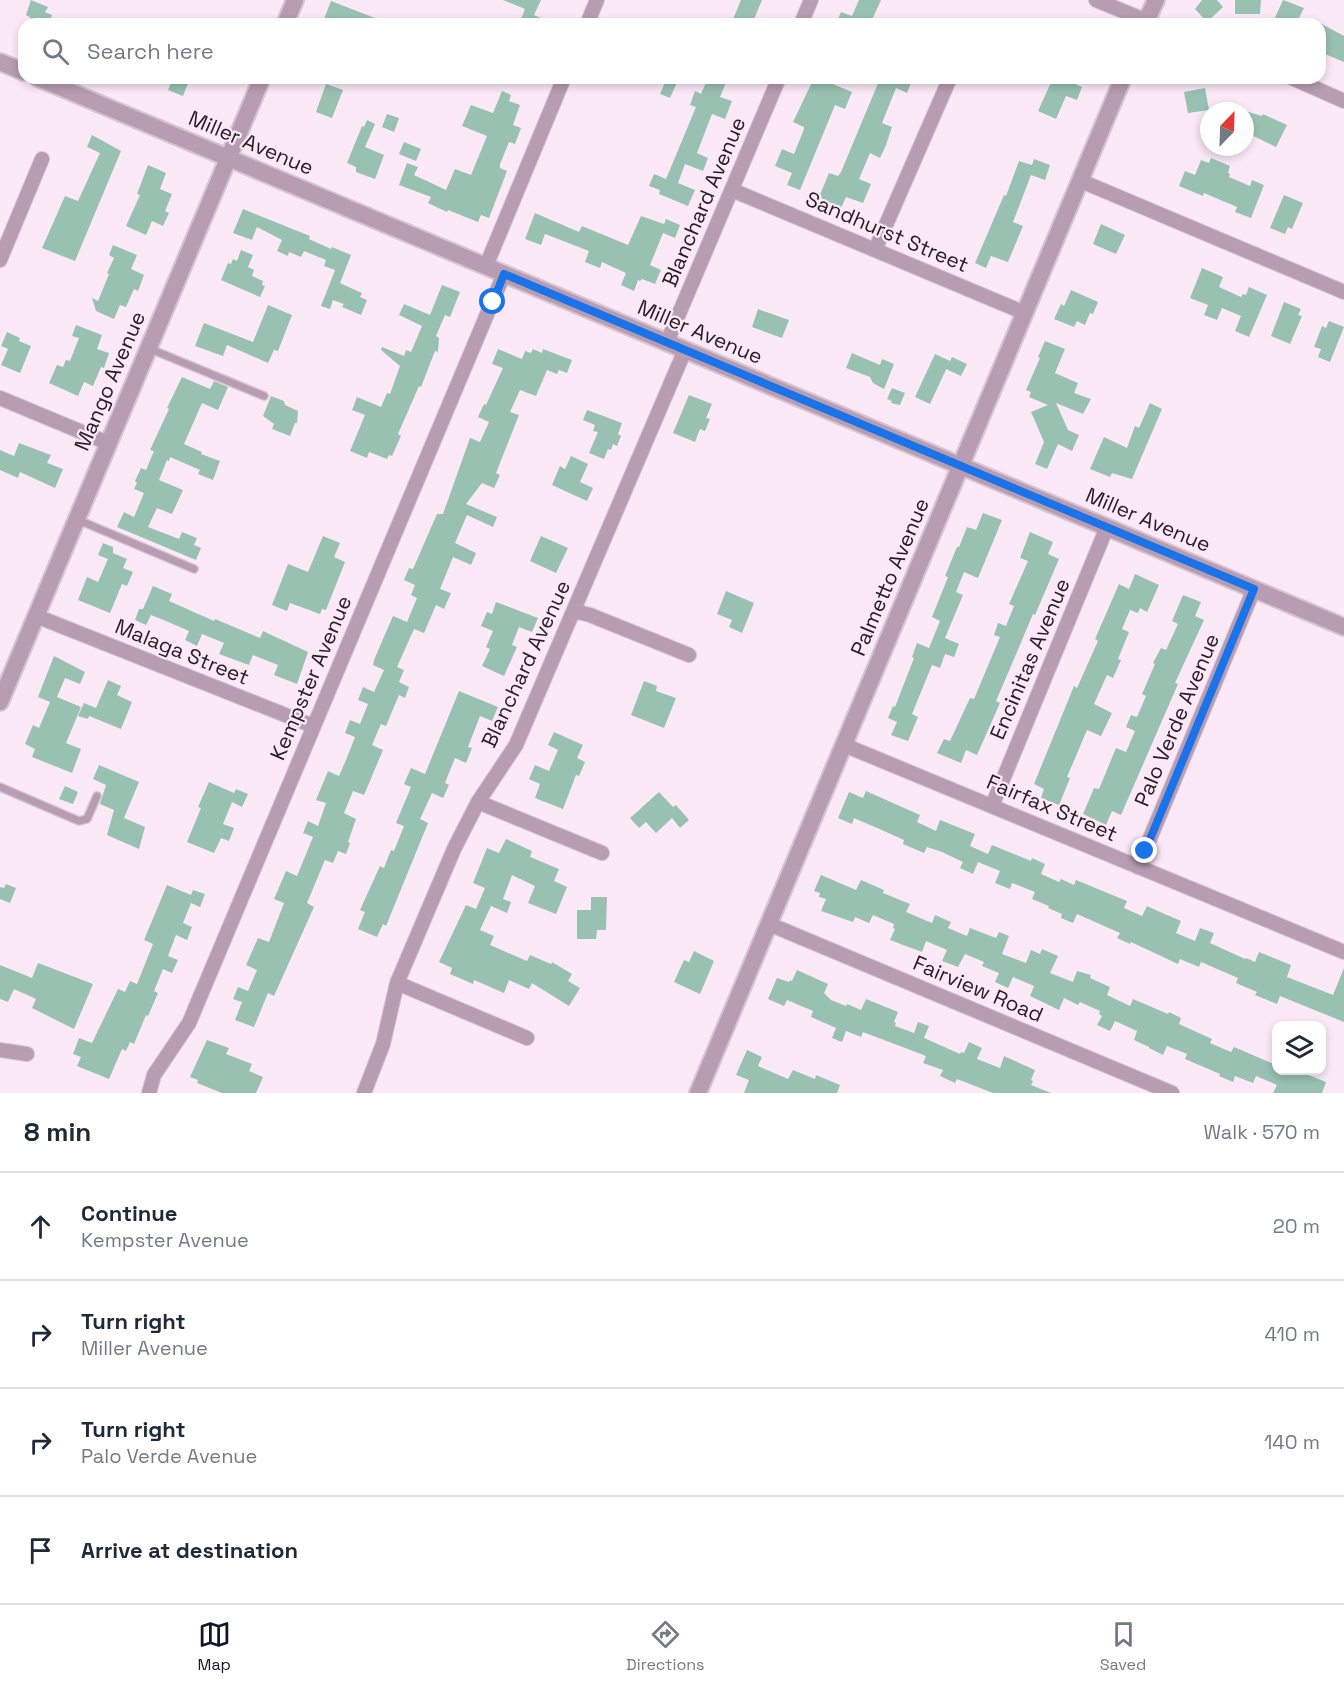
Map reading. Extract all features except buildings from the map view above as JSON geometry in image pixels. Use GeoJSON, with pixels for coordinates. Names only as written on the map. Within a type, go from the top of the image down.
{"type":"FeatureCollection","features":[{"type":"Feature","properties":{"kind":"street"},"geometry":{"type":"LineString","coordinates":[[288,18],[295,0]]}},
{"type":"Feature","properties":{"kind":"street"},"geometry":{"type":"LineString","coordinates":[[590,18],[597,0]]}},
{"type":"Feature","properties":{"kind":"street"},"geometry":{"type":"LineString","coordinates":[[804,18],[811,0]]}},
{"type":"Feature","properties":{"kind":"street"},"geometry":{"type":"LineString","coordinates":[[1096,0],[1135,18]]}},
{"type":"Feature","properties":{"kind":"street"},"geometry":{"type":"LineString","coordinates":[[1148,18],[1156,0]]}},
{"type":"Feature","properties":{"kind":"street"},"geometry":{"type":"LineString","coordinates":[[0,62],[18,70]]}},
{"type":"Feature","properties":{"kind":"street","name":"Miller Avenue"},"geometry":{"type":"LineString","coordinates":[[52,84],[1344,627]]}},
{"type":"Feature","properties":{"kind":"street","name":"Mango Avenue"},"geometry":{"type":"LineString","coordinates":[[0,702],[259,84]]}},
{"type":"Feature","properties":{"kind":"street"},"geometry":{"type":"LineString","coordinates":[[486,266],[562,84]]}},
{"type":"Feature","properties":{"kind":"street","name":"Blanchard Avenue"},"geometry":{"type":"LineString","coordinates":[[668,342],[776,84]]}},
{"type":"Feature","properties":{"kind":"street"},"geometry":{"type":"LineString","coordinates":[[875,250],[947,84]]}},
{"type":"Feature","properties":{"kind":"street","name":"Palmetto Avenue"},"geometry":{"type":"LineString","coordinates":[[698,1093],[1121,84]]}},
{"type":"Feature","properties":{"kind":"street"},"geometry":{"type":"LineString","coordinates":[[1306,84],[1344,101]]}},
{"type":"Feature","properties":{"kind":"street"},"geometry":{"type":"LineString","coordinates":[[0,260],[42,159]]}},
{"type":"Feature","properties":{"kind":"street"},"geometry":{"type":"LineString","coordinates":[[1081,181],[1344,292]]}},
{"type":"Feature","properties":{"kind":"street","name":"Sandhurst Street"},"geometry":{"type":"LineString","coordinates":[[732,190],[1025,313]]}},
{"type":"Feature","properties":{"kind":"street","name":"Kempster Avenue"},"geometry":{"type":"LineString","coordinates":[[149,1093],[154,1075],[189,1023],[504,274]]}},
{"type":"Feature","properties":{"kind":"street","name":"Blanchard Avenue"},"geometry":{"type":"LineString","coordinates":[[364,1093],[383,1044],[397,983],[454,849],[478,802],[516,745],[685,350]]}},
{"type":"Feature","properties":{"kind":"street"},"geometry":{"type":"LineString","coordinates":[[0,398],[108,443]]}},
{"type":"Feature","properties":{"kind":"street","name":"Encinitas Avenue"},"geometry":{"type":"LineString","coordinates":[[992,806],[1107,527]]}},
{"type":"Feature","properties":{"kind":"street","name":"Palo Verde Avenue"},"geometry":{"type":"LineString","coordinates":[[1138,867],[1254,589]]}},
{"type":"Feature","properties":{"kind":"street"},"geometry":{"type":"LineString","coordinates":[[574,611],[590,615],[689,655]]}},
{"type":"Feature","properties":{"kind":"street","name":"Malaga Street"},"geometry":{"type":"LineString","coordinates":[[36,616],[313,726]]}},
{"type":"Feature","properties":{"kind":"street","name":"Fairfax Street"},"geometry":{"type":"LineString","coordinates":[[844,745],[1344,952]]}},
{"type":"Feature","properties":{"kind":"street"},"geometry":{"type":"LineString","coordinates":[[478,802],[602,853]]}},
{"type":"Feature","properties":{"kind":"street","name":"Fairview Road"},"geometry":{"type":"LineString","coordinates":[[769,924],[1172,1093]]}},
{"type":"Feature","properties":{"kind":"street"},"geometry":{"type":"LineString","coordinates":[[397,983],[527,1038]]}},
{"type":"Feature","properties":{"kind":"street"},"geometry":{"type":"LineString","coordinates":[[0,1050],[27,1053]]}},
{"type":"Feature","properties":{"kind":"lane"},"geometry":{"type":"LineString","coordinates":[[148,348],[264,396]]}},
{"type":"Feature","properties":{"kind":"lane"},"geometry":{"type":"LineString","coordinates":[[76,519],[195,568]]}},
{"type":"Feature","properties":{"kind":"lane"},"geometry":{"type":"LineString","coordinates":[[0,788],[79,820],[87,819],[97,796]]}},
{"type":"Feature","properties":{"kind":"route"},"geometry":{"type":"LineString","coordinates":[[493,302],[504,274],[1254,589],[1145,851]]}}]}
